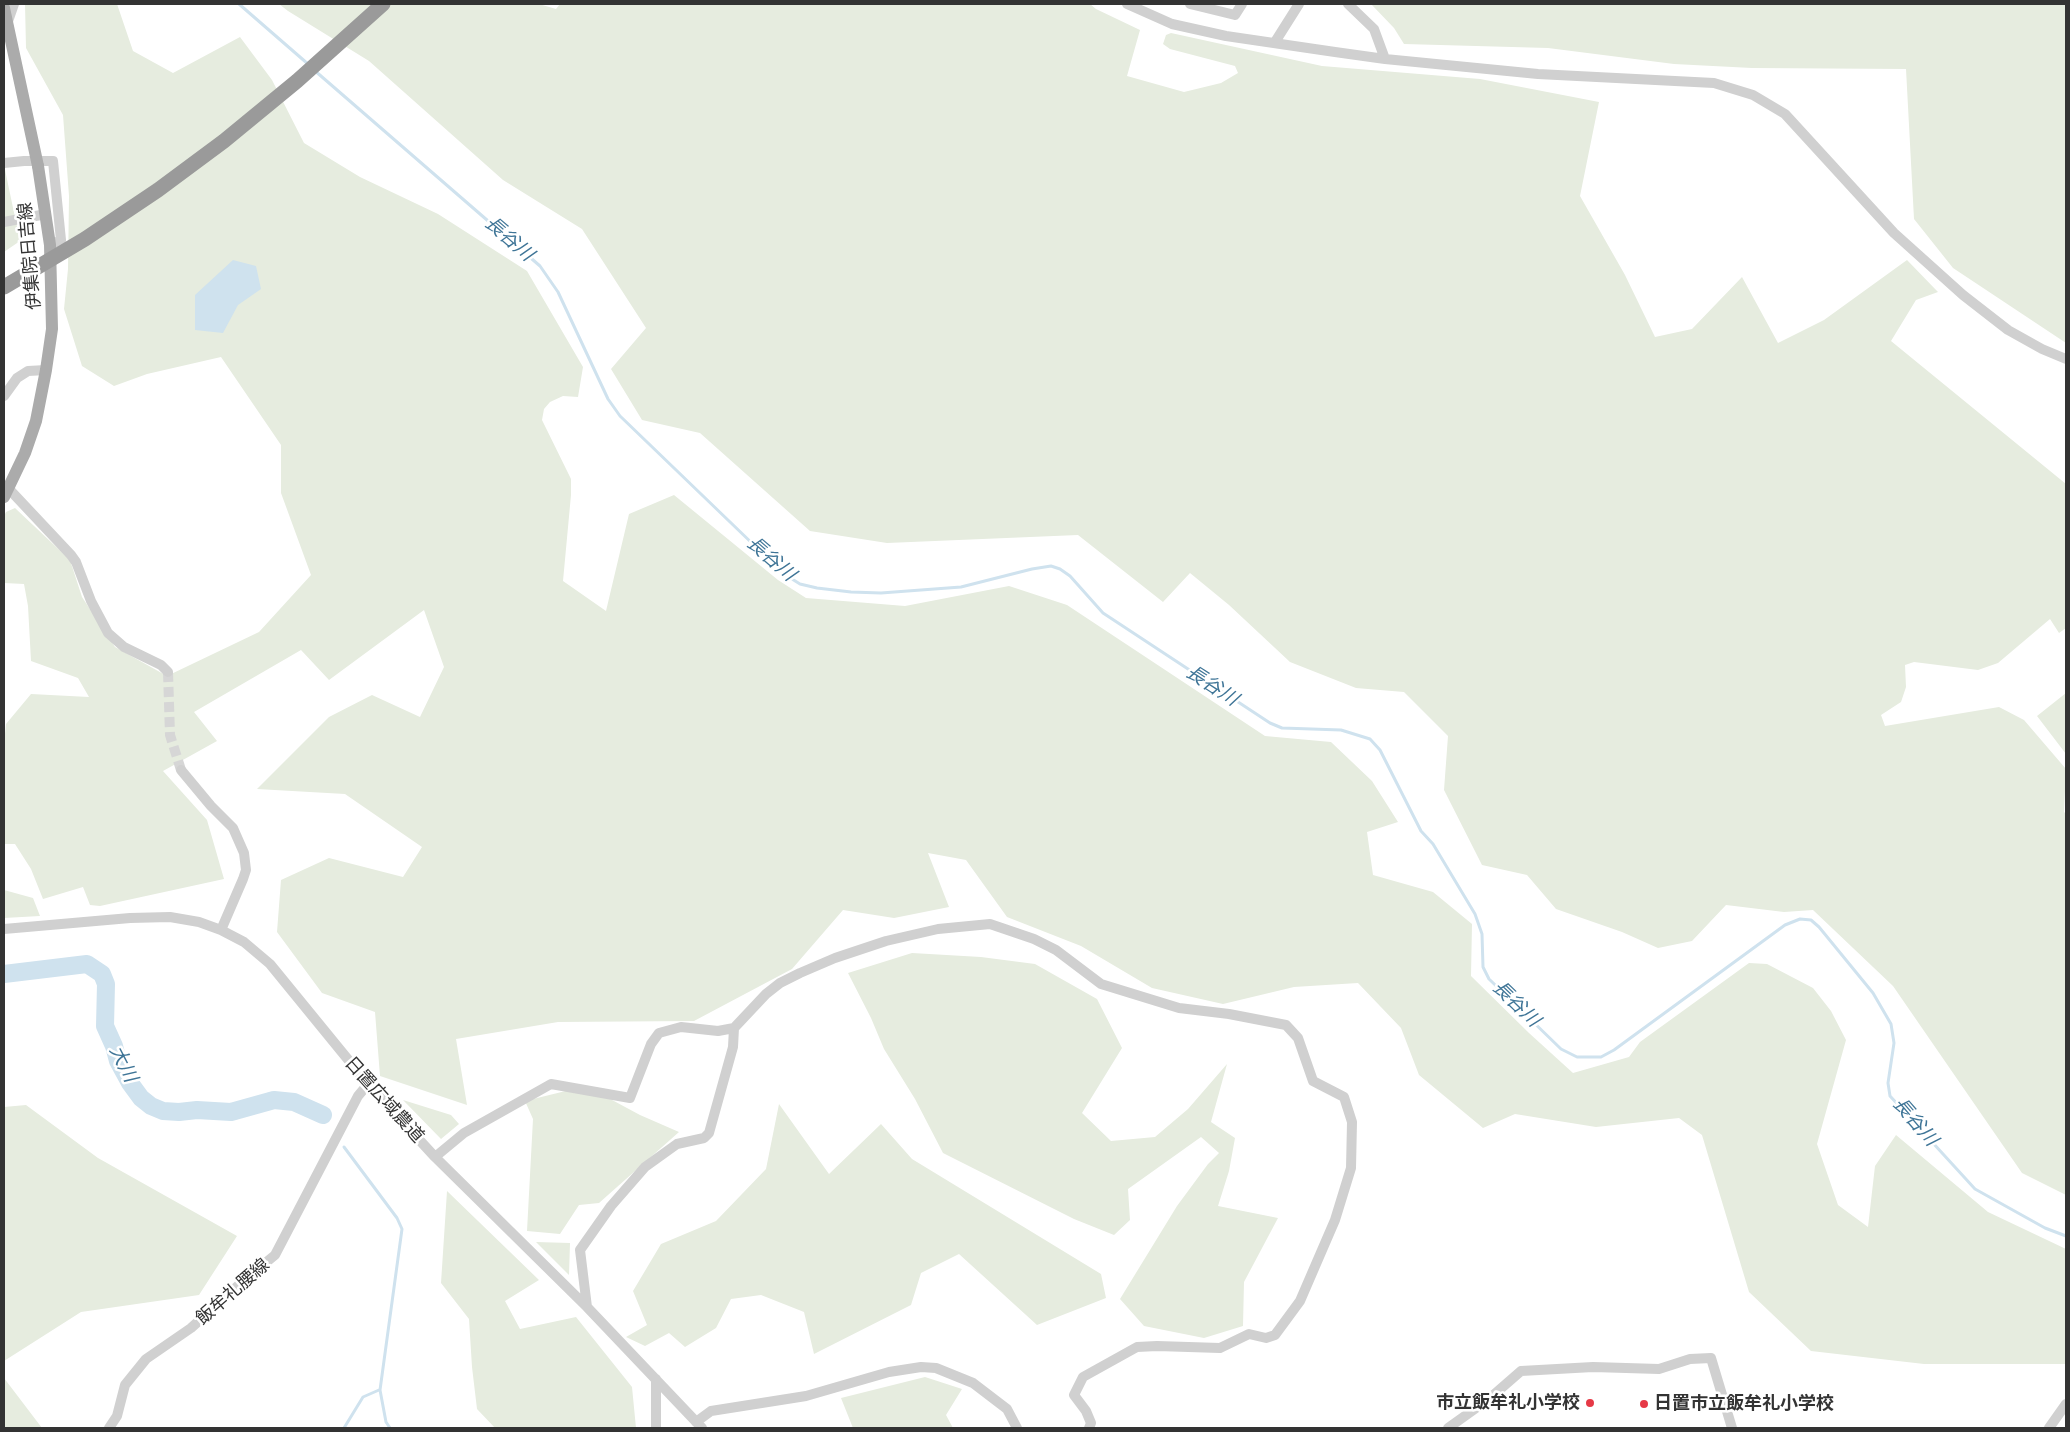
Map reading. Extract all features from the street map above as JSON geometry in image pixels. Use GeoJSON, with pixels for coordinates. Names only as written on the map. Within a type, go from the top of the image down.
{"type":"FeatureCollection","features":[{"type":"Feature","properties":{"kind":"highway"},"geometry":{"type":"LineString","coordinates":[[4,287],[85,239],[158,190],[224,141],[383,4]]}},
{"type":"Feature","properties":{"kind":"main road","name":"伊集院日吉線"},"geometry":{"type":"LineString","coordinates":[[4,8],[38,166],[46,214],[50,246],[52,329],[36,421],[6,493]]}},
{"type":"Feature","properties":{"kind":"street"},"geometry":{"type":"LineString","coordinates":[[4,32],[14,4]]}},
{"type":"Feature","properties":{"kind":"street"},"geometry":{"type":"LineString","coordinates":[[1127,4],[1172,24],[1226,36],[1386,59],[1538,74],[1714,83],[1753,95],[1785,114],[1894,233],[1963,295],[2008,330],[2042,349],[2066,359]]}},
{"type":"Feature","properties":{"kind":"street"},"geometry":{"type":"LineString","coordinates":[[1190,4],[1235,15],[1242,4]]}},
{"type":"Feature","properties":{"kind":"street"},"geometry":{"type":"LineString","coordinates":[[1275,42],[1300,4]]}},
{"type":"Feature","properties":{"kind":"street"},"geometry":{"type":"LineString","coordinates":[[1348,4],[1374,30],[1386,59]]}},
{"type":"Feature","properties":{"kind":"street"},"geometry":{"type":"LineString","coordinates":[[4,163],[24,160],[53,161],[61,240],[50,246]]}},
{"type":"Feature","properties":{"kind":"street"},"geometry":{"type":"LineString","coordinates":[[4,222],[46,214]]}},
{"type":"Feature","properties":{"kind":"street"},"geometry":{"type":"LineString","coordinates":[[4,396],[17,378],[28,371],[46,370]]}},
{"type":"Feature","properties":{"kind":"street"},"geometry":{"type":"LineString","coordinates":[[6,493],[71,555],[76,562],[91,601],[108,633],[124,647],[161,665],[168,672]]}},
{"type":"Feature","properties":{"kind":"street"},"geometry":{"type":"LineString","coordinates":[[181,770],[211,806],[233,828],[244,853],[246,870],[221,930]]}},
{"type":"Feature","properties":{"kind":"street","name":"日置広域農道"},"geometry":{"type":"LineString","coordinates":[[4,929],[130,918],[170,917],[199,922],[221,930],[244,942],[270,964],[368,1084],[435,1157],[587,1308],[699,1425]]}},
{"type":"Feature","properties":{"kind":"street"},"geometry":{"type":"LineString","coordinates":[[435,1157],[464,1133],[551,1084],[630,1098],[651,1044],[660,1033],[682,1027],[718,1031],[734,1028],[766,994],[780,983],[835,958],[886,941],[938,929],[990,924],[1034,939],[1056,950],[1101,984],[1179,1008],[1229,1014],[1286,1025],[1298,1038],[1313,1081],[1344,1097],[1352,1122],[1351,1168],[1336,1220],[1300,1301],[1275,1335],[1266,1338],[1249,1334],[1220,1348],[1157,1346],[1137,1348],[1083,1377],[1074,1395],[1086,1411],[1091,1423],[1089,1428]]}},
{"type":"Feature","properties":{"kind":"street"},"geometry":{"type":"LineString","coordinates":[[587,1308],[580,1250],[610,1206],[646,1167],[677,1144],[704,1138],[709,1133],[733,1047],[734,1028]]}},
{"type":"Feature","properties":{"kind":"street","name":"飯牟礼腰線"},"geometry":{"type":"LineString","coordinates":[[109,1428],[117,1416],[125,1385],[146,1359],[191,1328],[275,1255],[358,1096],[368,1084]]}},
{"type":"Feature","properties":{"kind":"street"},"geometry":{"type":"LineString","coordinates":[[1448,1428],[1490,1398],[1521,1371],[1593,1367],[1659,1369],[1690,1359],[1711,1358],[1732,1428]]}},
{"type":"Feature","properties":{"kind":"street"},"geometry":{"type":"LineString","coordinates":[[699,1425],[711,1411],[806,1396],[889,1372],[921,1367],[936,1368],[973,1383],[1007,1409],[1017,1428]]}},
{"type":"Feature","properties":{"kind":"street"},"geometry":{"type":"LineString","coordinates":[[656,1379],[656,1428]]}},
{"type":"Feature","properties":{"kind":"street"},"geometry":{"type":"LineString","coordinates":[[2049,1428],[2066,1404]]}},
{"type":"Feature","properties":{"kind":"shaded area"},"geometry":{"type":"Polygon","coordinates":[[[25,4],[117,4],[133,51],[173,73],[240,37],[272,80],[304,143],[360,177],[438,214],[527,271],[583,367],[578,397],[563,396],[550,402],[544,409],[542,420],[571,479],[563,581],[606,611],[629,514],[674,495],[778,580],[806,598],[905,606],[1009,586],[1067,605],[1265,736],[1331,742],[1372,781],[1398,822],[1367,832],[1373,875],[1433,892],[1472,924],[1471,976],[1573,1073],[1629,1057],[1640,1042],[1749,963],[1767,964],[1813,988],[1831,1011],[1846,1040],[1817,1144],[1838,1205],[1868,1227],[1875,1166],[1896,1135],[1988,1212],[2066,1249],[2066,1364],[1924,1364],[1811,1351],[1749,1292],[1702,1135],[1679,1118],[1596,1127],[1515,1114],[1483,1128],[1419,1075],[1401,1028],[1358,983],[1294,987],[1223,1004],[1152,988],[1081,946],[1007,917],[966,860],[928,853],[949,907],[894,918],[843,910],[792,969],[694,1021],[558,1022],[456,1039],[467,1105],[380,1076],[375,1012],[322,993],[277,932],[281,880],[329,858],[403,877],[422,847],[345,794],[257,789],[329,717],[372,695],[420,717],[444,667],[424,610],[329,680],[301,650],[194,712],[217,741],[163,771],[207,820],[224,879],[100,906],[90,905],[83,887],[43,899],[31,869],[15,844],[4,844],[4,744],[6,724],[31,694],[89,697],[78,678],[31,661],[28,606],[24,584],[4,583],[4,516],[6,512],[15,508],[70,560],[82,597],[115,647],[167,676],[259,632],[311,575],[281,493],[281,445],[221,357],[147,374],[114,386],[82,366],[64,309],[68,269],[69,196],[63,115],[26,48],[25,4]]]}},
{"type":"Feature","properties":{"kind":"shaded area"},"geometry":{"type":"Polygon","coordinates":[[[279,4],[539,4],[556,9],[560,4],[1090,4],[1096,9],[1140,30],[1127,76],[1184,92],[1221,83],[1238,73],[1235,66],[1170,49],[1163,44],[1166,35],[1171,33],[1322,66],[1480,79],[1599,102],[1580,196],[1625,275],[1655,337],[1692,329],[1742,277],[1778,343],[1824,320],[1907,260],[1938,292],[1916,300],[1891,341],[2066,484],[2066,628],[2059,633],[2050,619],[1998,663],[1978,670],[1914,662],[1905,665],[1906,687],[1901,702],[1881,715],[1885,726],[1999,707],[2024,720],[2066,769],[2064,812],[2066,814],[2066,1195],[2022,1173],[1893,986],[1813,910],[1784,912],[1726,905],[1692,941],[1658,948],[1622,932],[1556,909],[1527,875],[1482,865],[1444,790],[1448,736],[1404,692],[1356,688],[1290,662],[1229,605],[1190,573],[1163,602],[1078,535],[887,543],[810,531],[700,433],[642,420],[611,369],[646,328],[582,229],[503,180],[369,61],[279,4]]]}},
{"type":"Feature","properties":{"kind":"shaded area"},"geometry":{"type":"Polygon","coordinates":[[[1371,4],[2066,4],[2066,343],[1953,268],[1914,219],[1906,69],[1752,68],[1674,64],[1548,48],[1404,44],[1394,28],[1371,4]]]}},
{"type":"Feature","properties":{"kind":"shaded area"},"geometry":{"type":"Polygon","coordinates":[[[4,165],[20,241],[4,252],[4,165]]]}},
{"type":"Feature","properties":{"kind":"shaded area"},"geometry":{"type":"Polygon","coordinates":[[[2066,693],[2066,754],[2037,716],[2066,693]]]}},
{"type":"Feature","properties":{"kind":"shaded area"},"geometry":{"type":"Polygon","coordinates":[[[4,890],[33,898],[40,916],[4,918],[4,890]]]}},
{"type":"Feature","properties":{"kind":"shaded area"},"geometry":{"type":"Polygon","coordinates":[[[912,953],[981,957],[1035,964],[1097,999],[1122,1048],[1082,1113],[1111,1141],[1155,1137],[1188,1109],[1227,1064],[1211,1122],[1235,1138],[1229,1171],[1218,1206],[1278,1218],[1244,1282],[1243,1326],[1204,1338],[1144,1326],[1120,1299],[1177,1206],[1208,1164],[1219,1153],[1201,1137],[1128,1189],[1130,1220],[1114,1235],[1074,1219],[943,1153],[915,1099],[884,1049],[871,1018],[848,973],[912,953]]]}},
{"type":"Feature","properties":{"kind":"shaded area"},"geometry":{"type":"Polygon","coordinates":[[[586,1086],[640,1115],[679,1132],[599,1203],[579,1205],[560,1234],[527,1231],[533,1119],[525,1101],[586,1086]]]}},
{"type":"Feature","properties":{"kind":"shaded area"},"geometry":{"type":"Polygon","coordinates":[[[403,1100],[451,1115],[459,1124],[441,1139],[403,1100]]]}},
{"type":"Feature","properties":{"kind":"shaded area"},"geometry":{"type":"Polygon","coordinates":[[[779,1104],[829,1174],[881,1124],[912,1159],[1101,1274],[1106,1298],[1037,1325],[959,1254],[921,1273],[911,1305],[814,1354],[804,1312],[761,1295],[731,1299],[716,1328],[685,1347],[669,1333],[645,1346],[626,1337],[647,1325],[633,1291],[661,1244],[716,1221],[766,1169],[779,1104]]]}},
{"type":"Feature","properties":{"kind":"shaded area"},"geometry":{"type":"Polygon","coordinates":[[[26,1105],[98,1158],[237,1236],[199,1295],[81,1312],[4,1361],[4,1107],[26,1105]]]}},
{"type":"Feature","properties":{"kind":"shaded area"},"geometry":{"type":"Polygon","coordinates":[[[447,1191],[539,1280],[505,1301],[520,1329],[576,1317],[632,1387],[636,1428],[495,1428],[477,1409],[469,1319],[441,1283],[447,1191]]]}},
{"type":"Feature","properties":{"kind":"shaded area"},"geometry":{"type":"Polygon","coordinates":[[[536,1242],[570,1243],[569,1275],[536,1242]]]}},
{"type":"Feature","properties":{"kind":"shaded area"},"geometry":{"type":"Polygon","coordinates":[[[925,1377],[962,1389],[946,1415],[953,1428],[853,1428],[841,1398],[925,1377]]]}},
{"type":"Feature","properties":{"kind":"shaded area"},"geometry":{"type":"Polygon","coordinates":[[[4,1378],[42,1428],[4,1428],[4,1378]]]}},
{"type":"Feature","properties":{"kind":"water"},"geometry":{"type":"Polygon","coordinates":[[[233,260],[256,266],[261,289],[238,305],[223,333],[195,330],[195,295],[233,260]]]}},
{"type":"Feature","properties":{"kind":"waterway","name":"長谷川"},"geometry":{"type":"LineString","coordinates":[[239,4],[308,64]]}},
{"type":"Feature","properties":{"kind":"waterway","name":"長谷川"},"geometry":{"type":"LineString","coordinates":[[314,70],[540,266],[558,292],[608,399],[620,416],[784,574],[800,584],[817,588],[881,593],[961,587],[1051,566],[1060,569],[1070,576],[1103,613],[1270,723],[1282,728],[1341,730],[1370,739],[1380,750],[1421,831],[1433,844],[1475,914],[1482,934],[1483,967],[1489,979],[1561,1049],[1577,1057],[1601,1057],[1614,1050],[1785,925],[1800,919],[1811,920],[1819,927],[1873,993],[1891,1024],[1894,1043],[1888,1083],[1890,1096],[1975,1189],[2045,1228],[2066,1236]]}},
{"type":"Feature","properties":{"kind":"waterway","name":"大川"},"geometry":{"type":"LineString","coordinates":[[4,974],[87,964],[102,974],[106,984],[105,1026],[118,1061],[130,1083],[141,1098],[151,1106],[163,1111],[231,1112],[274,1100],[294,1102],[323,1115]]}},
{"type":"Feature","properties":{"kind":"waterway"},"geometry":{"type":"LineString","coordinates":[[344,1147],[397,1218],[402,1229],[380,1390],[386,1422],[390,1428]]}},
{"type":"Feature","properties":{"kind":"waterway"},"geometry":{"type":"LineString","coordinates":[[344,1428],[363,1397],[379,1390]]}},
{"type":"Feature","properties":{"kind":"tunnel"},"geometry":{"type":"LineString","coordinates":[[168,672],[170,735],[181,770]]}},
{"type":"Feature","properties":{"kind":"place","name":"市立飯牟礼小学校"},"geometry":{"type":"Point","coordinates":[1590,1403]}},
{"type":"Feature","properties":{"kind":"place","name":"日置市立飯牟礼小学校"},"geometry":{"type":"Point","coordinates":[1644,1404]}}]}
